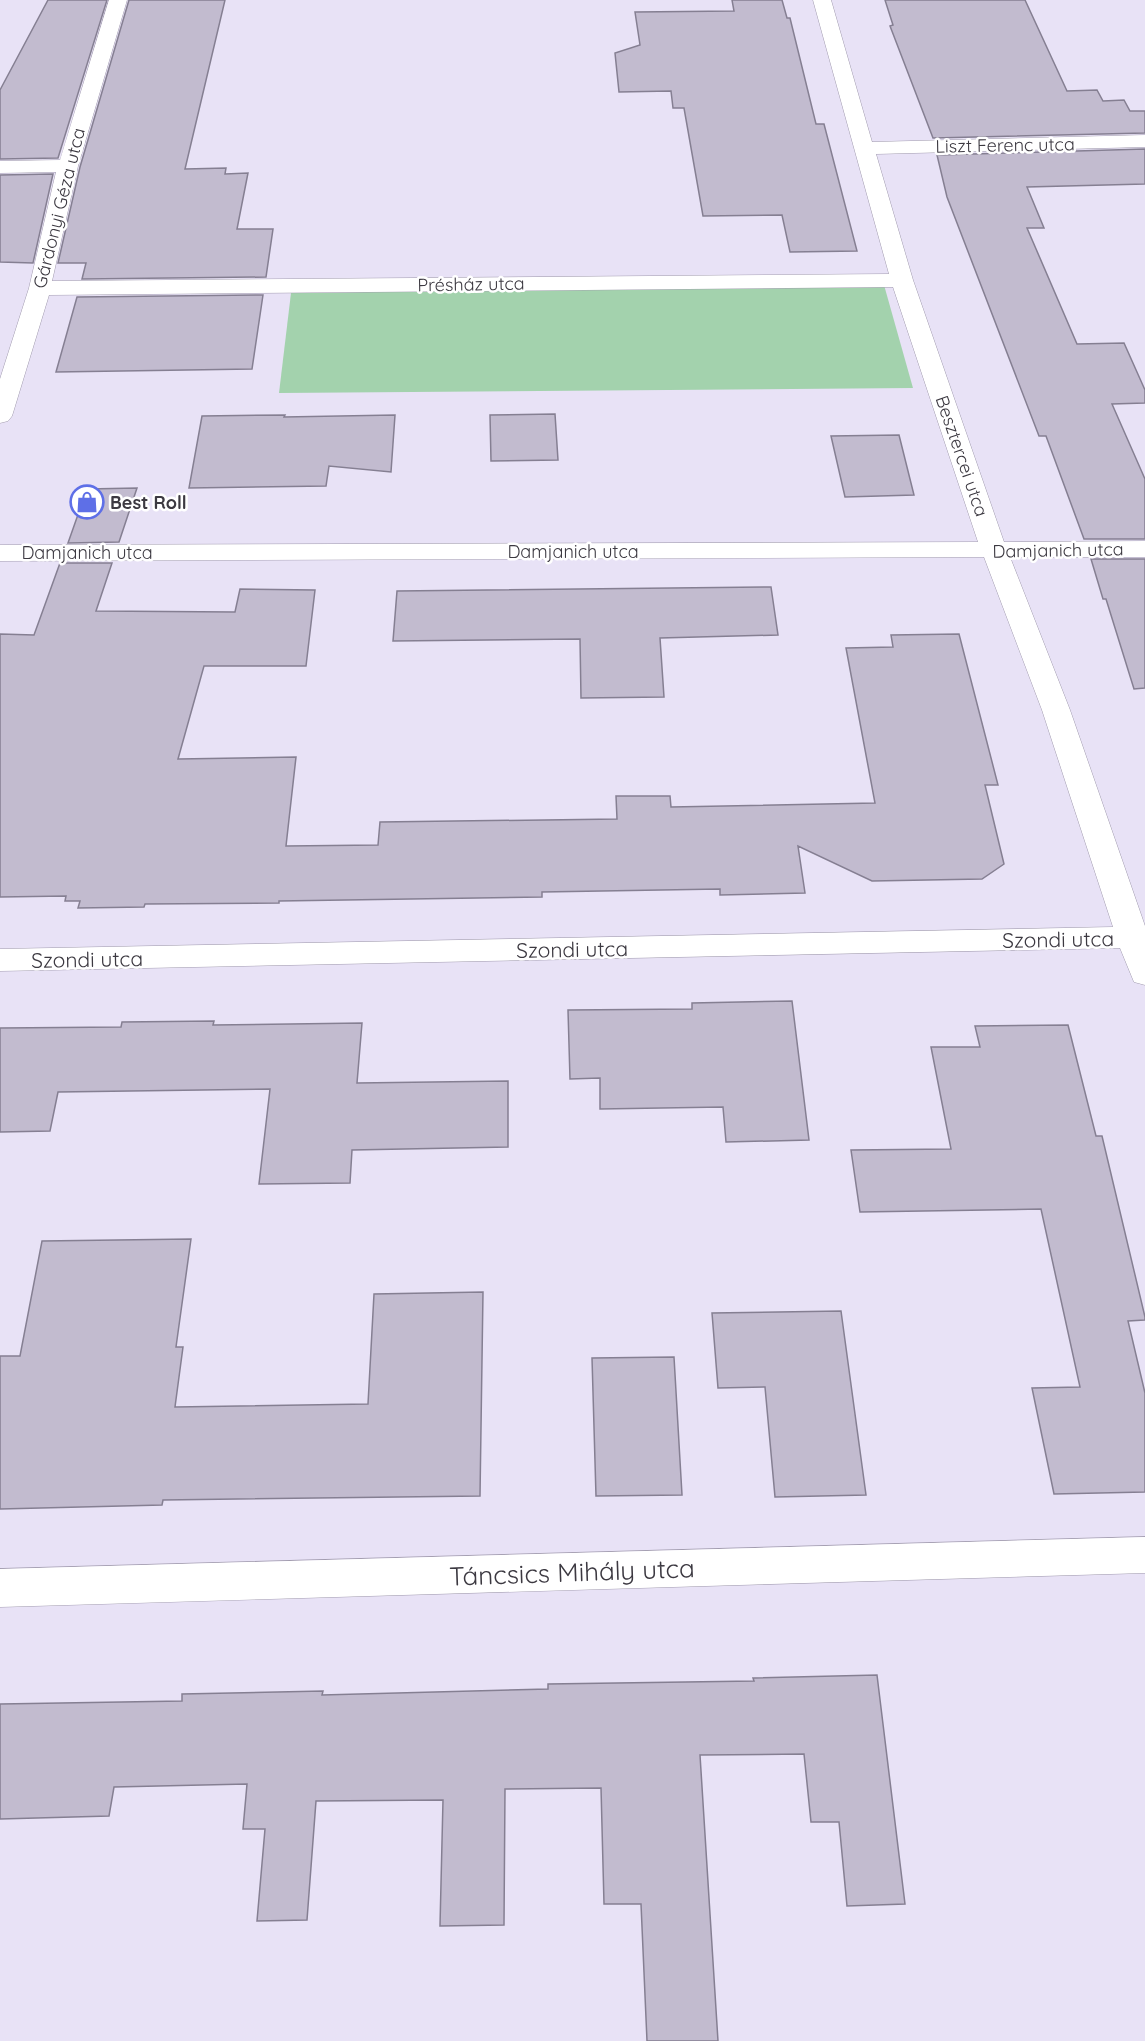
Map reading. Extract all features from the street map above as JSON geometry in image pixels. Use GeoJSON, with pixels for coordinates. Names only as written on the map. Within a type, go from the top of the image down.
{"type":"FeatureCollection","features":[{"type":"Feature","properties":{"kind":"street","name":"Gárdonyi Géza utca"},"geometry":{"type":"LineString","coordinates":[[0,416],[40,288],[68,166],[117,0]]}},
{"type":"Feature","properties":{"kind":"street","name":"Besztercei utca"},"geometry":{"type":"LineString","coordinates":[[822,0],[902,280],[994,550],[1140,938],[1145,974]]}},
{"type":"Feature","properties":{"kind":"street","name":"Liszt Ferenc utca"},"geometry":{"type":"LineString","coordinates":[[864,148],[1145,141]]}},
{"type":"Feature","properties":{"kind":"street"},"geometry":{"type":"LineString","coordinates":[[0,167],[68,166]]}},
{"type":"Feature","properties":{"kind":"street","name":"Présház utca"},"geometry":{"type":"LineString","coordinates":[[40,288],[902,280]]}},
{"type":"Feature","properties":{"kind":"street","name":"Damjanich utca"},"geometry":{"type":"LineString","coordinates":[[0,553],[1145,549]]}},
{"type":"Feature","properties":{"kind":"street","name":"Szondi utca"},"geometry":{"type":"LineString","coordinates":[[0,960],[1140,938]]}},
{"type":"Feature","properties":{"kind":"street","name":"Táncsics Mihály utca"},"geometry":{"type":"LineString","coordinates":[[0,1588],[1145,1555]]}},
{"type":"Feature","properties":{"kind":"green space"},"geometry":{"type":"Polygon","coordinates":[[[884,285],[913,388],[279,393],[291,293],[884,285]]]}},
{"type":"Feature","properties":{"kind":"building"},"geometry":{"type":"Polygon","coordinates":[[[48,0],[107,0],[58,158],[0,159],[0,90],[48,0]]]}},
{"type":"Feature","properties":{"kind":"building"},"geometry":{"type":"Polygon","coordinates":[[[129,0],[225,0],[185,169],[226,168],[225,174],[248,173],[237,229],[273,229],[266,277],[82,279],[86,263],[58,263],[80,167],[129,0]]]}},
{"type":"Feature","properties":{"kind":"building"},"geometry":{"type":"Polygon","coordinates":[[[732,0],[782,0],[787,18],[790,18],[816,124],[824,124],[857,251],[790,252],[782,215],[703,216],[684,108],[673,108],[671,91],[619,92],[615,53],[640,45],[635,12],[734,11],[732,0]]]}},
{"type":"Feature","properties":{"kind":"building"},"geometry":{"type":"Polygon","coordinates":[[[885,0],[1025,0],[1067,91],[1097,90],[1103,101],[1124,100],[1130,111],[1145,111],[1145,133],[933,138],[890,26],[893,25],[885,0]]]}},
{"type":"Feature","properties":{"kind":"building"},"geometry":{"type":"Polygon","coordinates":[[[1145,149],[1145,184],[1027,187],[1044,228],[1027,228],[1077,344],[1124,343],[1145,390],[1145,403],[1112,404],[1145,479],[1145,539],[1084,539],[1046,436],[1039,436],[947,197],[937,155],[1145,149]]]}},
{"type":"Feature","properties":{"kind":"building"},"geometry":{"type":"Polygon","coordinates":[[[53,174],[33,263],[0,262],[0,175],[53,174]]]}},
{"type":"Feature","properties":{"kind":"building"},"geometry":{"type":"Polygon","coordinates":[[[263,295],[252,369],[56,372],[77,297],[263,295]]]}},
{"type":"Feature","properties":{"kind":"building"},"geometry":{"type":"Polygon","coordinates":[[[555,414],[558,460],[491,461],[490,415],[555,414]]]}},
{"type":"Feature","properties":{"kind":"building"},"geometry":{"type":"Polygon","coordinates":[[[285,415],[284,417],[395,415],[391,472],[329,466],[326,486],[189,488],[202,416],[285,415]]]}},
{"type":"Feature","properties":{"kind":"building"},"geometry":{"type":"Polygon","coordinates":[[[899,435],[914,495],[845,497],[831,436],[899,435]]]}},
{"type":"Feature","properties":{"kind":"building"},"geometry":{"type":"Polygon","coordinates":[[[137,488],[119,542],[68,543],[87,489],[137,488]]]}},
{"type":"Feature","properties":{"kind":"building"},"geometry":{"type":"Polygon","coordinates":[[[1091,559],[1145,559],[1145,688],[1134,689],[1091,559]]]}},
{"type":"Feature","properties":{"kind":"building"},"geometry":{"type":"Polygon","coordinates":[[[60,563],[112,563],[96,611],[235,612],[240,589],[315,590],[306,666],[204,666],[178,759],[296,757],[286,846],[378,845],[380,822],[617,819],[616,796],[670,796],[671,807],[875,803],[846,648],[893,647],[891,635],[959,634],[998,785],[985,785],[1004,864],[982,879],[872,881],[798,846],[805,893],[720,895],[720,889],[542,892],[542,897],[145,904],[144,907],[78,908],[80,901],[65,901],[66,896],[0,897],[0,634],[34,635],[60,563]]]}},
{"type":"Feature","properties":{"kind":"building"},"geometry":{"type":"Polygon","coordinates":[[[771,587],[778,635],[660,638],[664,697],[581,698],[580,639],[393,641],[397,591],[771,587]]]}},
{"type":"Feature","properties":{"kind":"building"},"geometry":{"type":"Polygon","coordinates":[[[792,1001],[809,1140],[726,1142],[723,1107],[600,1109],[600,1078],[570,1079],[568,1010],[692,1009],[692,1003],[792,1001]]]}},
{"type":"Feature","properties":{"kind":"building"},"geometry":{"type":"Polygon","coordinates":[[[214,1021],[213,1025],[362,1023],[357,1083],[508,1081],[508,1147],[352,1150],[350,1183],[259,1184],[270,1089],[58,1092],[50,1131],[0,1132],[0,1028],[121,1027],[122,1022],[214,1021]]]}},
{"type":"Feature","properties":{"kind":"building"},"geometry":{"type":"Polygon","coordinates":[[[1068,1025],[1096,1136],[1102,1136],[1145,1317],[1145,1320],[1128,1321],[1145,1393],[1145,1492],[1054,1494],[1032,1388],[1080,1387],[1041,1209],[860,1212],[851,1150],[951,1149],[931,1047],[980,1047],[975,1026],[1068,1025]]]}},
{"type":"Feature","properties":{"kind":"building"},"geometry":{"type":"Polygon","coordinates":[[[191,1239],[176,1347],[183,1347],[175,1407],[368,1404],[374,1294],[483,1292],[480,1496],[163,1500],[162,1505],[0,1509],[0,1356],[20,1356],[42,1241],[191,1239]]]}},
{"type":"Feature","properties":{"kind":"building"},"geometry":{"type":"Polygon","coordinates":[[[841,1311],[866,1495],[775,1497],[765,1387],[718,1388],[712,1313],[841,1311]]]}},
{"type":"Feature","properties":{"kind":"building"},"geometry":{"type":"Polygon","coordinates":[[[674,1357],[682,1495],[596,1496],[592,1358],[674,1357]]]}},
{"type":"Feature","properties":{"kind":"building"},"geometry":{"type":"Polygon","coordinates":[[[877,1675],[905,1904],[847,1906],[839,1822],[811,1822],[804,1754],[700,1755],[718,2041],[647,2041],[641,1904],[604,1904],[601,1788],[505,1789],[504,1925],[440,1926],[443,1800],[316,1801],[307,1920],[257,1921],[265,1829],[243,1829],[247,1784],[114,1787],[109,1816],[0,1819],[0,1704],[182,1701],[182,1694],[323,1691],[322,1695],[548,1689],[548,1684],[754,1681],[753,1678],[877,1675]]]}},
{"type":"Feature","properties":{"kind":"place","name":"Best Roll"},"geometry":{"type":"Point","coordinates":[87,502]}}]}
